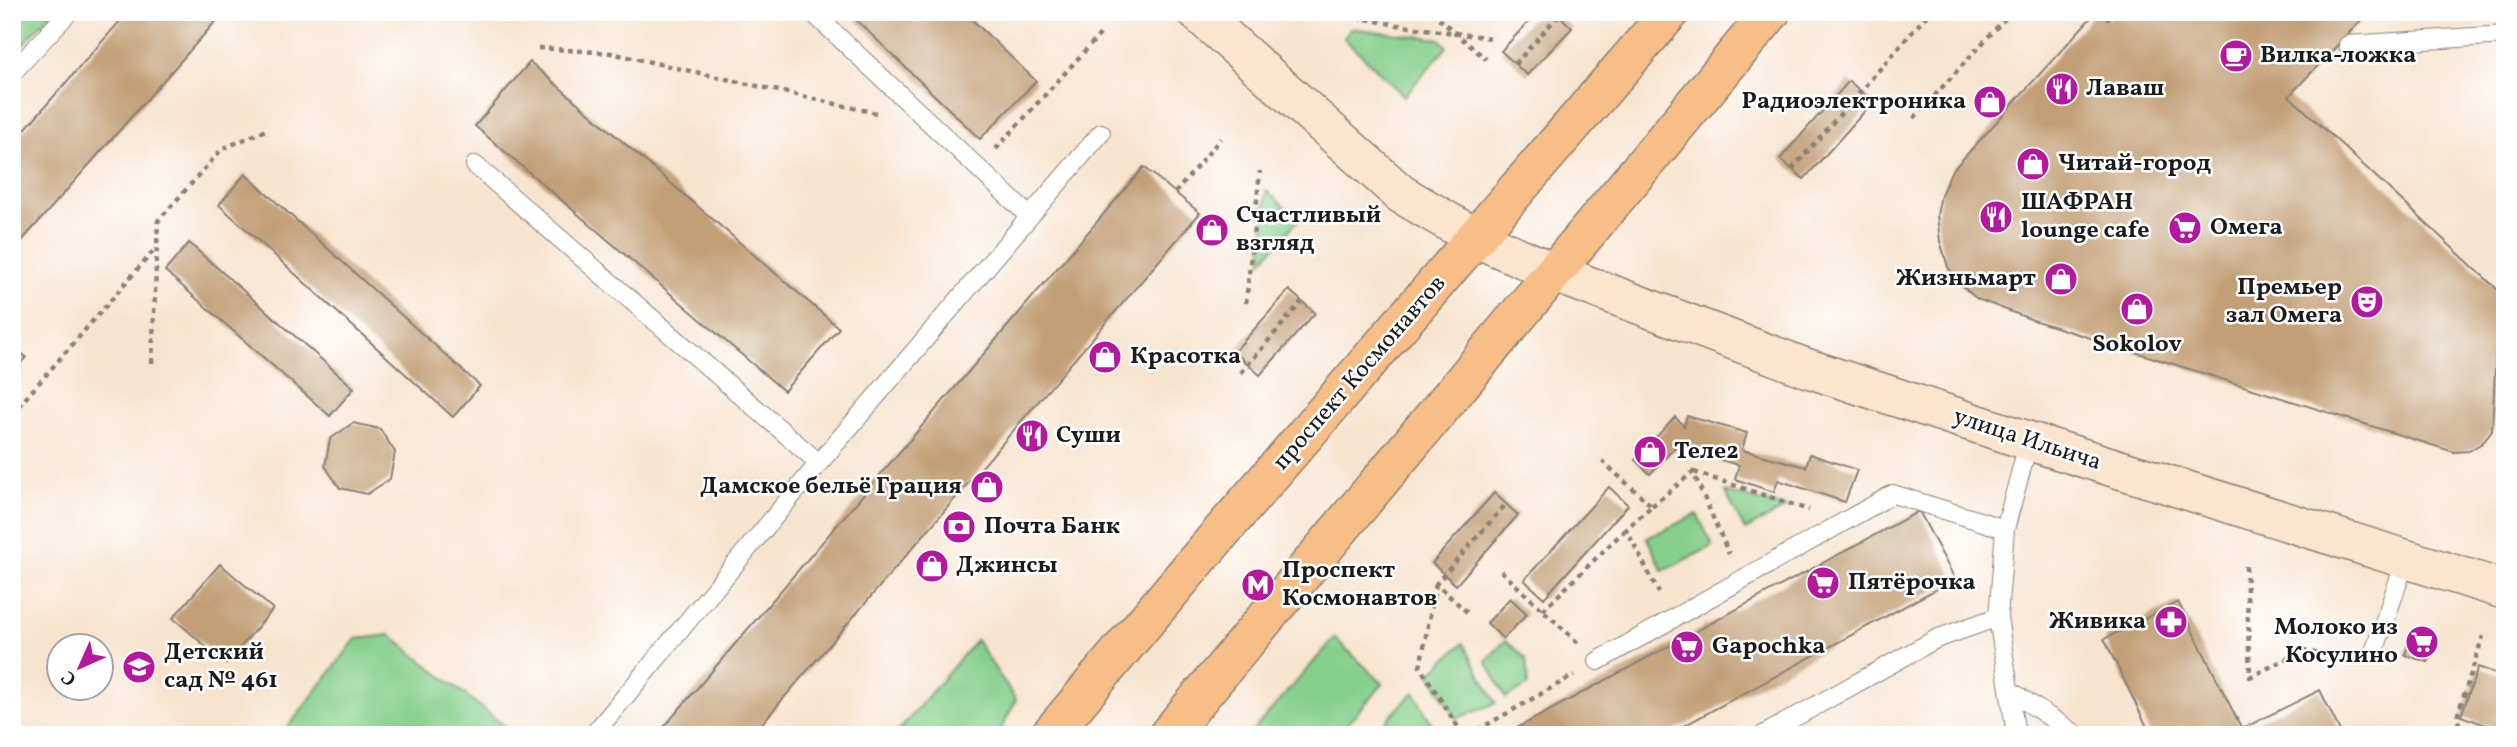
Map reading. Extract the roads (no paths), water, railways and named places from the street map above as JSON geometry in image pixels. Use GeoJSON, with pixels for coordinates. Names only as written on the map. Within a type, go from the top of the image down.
{"type":"FeatureCollection","features":[{"type":"Feature","properties":{"kind":"main road","name":"улица Ильича"},"geometry":{"type":"LineString","coordinates":[[1197,12],[1401,194],[1476,238],[1555,273],[1804,367],[2029,441],[2505,590]]}},
{"type":"Feature","properties":{"kind":"main road","name":"проспект Космонавтов"},"geometry":{"type":"LineString","coordinates":[[1049,735],[1671,12]]}},
{"type":"Feature","properties":{"kind":"main road"},"geometry":{"type":"LineString","coordinates":[[1168,735],[1772,12]]}},
{"type":"Feature","properties":{"kind":"lane"},"geometry":{"type":"LineString","coordinates":[[12,73],[69,12]]}},
{"type":"Feature","properties":{"kind":"lane"},"geometry":{"type":"LineString","coordinates":[[813,12],[1029,216]]}},
{"type":"Feature","properties":{"kind":"lane"},"geometry":{"type":"LineString","coordinates":[[2348,45],[2505,35]]}},
{"type":"Feature","properties":{"kind":"lane"},"geometry":{"type":"LineString","coordinates":[[593,735],[818,463],[1101,133]]}},
{"type":"Feature","properties":{"kind":"lane"},"geometry":{"type":"LineString","coordinates":[[475,165],[818,463]]}},
{"type":"Feature","properties":{"kind":"lane"},"geometry":{"type":"LineString","coordinates":[[2016,735],[1998,617],[2005,529],[2029,441]]}},
{"type":"Feature","properties":{"kind":"lane"},"geometry":{"type":"LineString","coordinates":[[1598,661],[1893,494],[2005,529]]}},
{"type":"Feature","properties":{"kind":"lane"},"geometry":{"type":"LineString","coordinates":[[2375,649],[2406,559]]}},
{"type":"Feature","properties":{"kind":"lane"},"geometry":{"type":"LineString","coordinates":[[1763,735],[1936,639],[1998,617]]}},
{"type":"Feature","properties":{"kind":"lane"},"geometry":{"type":"LineString","coordinates":[[2009,690],[2077,735]]}},
{"type":"Feature","properties":{"kind":"place","name":"Вилка-ложка"},"geometry":{"type":"Point","coordinates":[2236,56]}},
{"type":"Feature","properties":{"kind":"place","name":"Лаваш"},"geometry":{"type":"Point","coordinates":[2062,89]}},
{"type":"Feature","properties":{"kind":"place","name":"Радиоэлектроника"},"geometry":{"type":"Point","coordinates":[1990,102]}},
{"type":"Feature","properties":{"kind":"place","name":"Читай-город"},"geometry":{"type":"Point","coordinates":[2033,164]}},
{"type":"Feature","properties":{"kind":"place","name":"ШАФРАН lounge cafe"},"geometry":{"type":"Point","coordinates":[1996,217]}},
{"type":"Feature","properties":{"kind":"place","name":"Омега"},"geometry":{"type":"Point","coordinates":[2185,228]}},
{"type":"Feature","properties":{"kind":"place","name":"Счастливый взгляд"},"geometry":{"type":"Point","coordinates":[1212,230]}},
{"type":"Feature","properties":{"kind":"place","name":"Жизньмарт"},"geometry":{"type":"Point","coordinates":[2061,279]}},
{"type":"Feature","properties":{"kind":"place","name":"Премьер зал Омега"},"geometry":{"type":"Point","coordinates":[2367,302]}},
{"type":"Feature","properties":{"kind":"place","name":"Sokolov"},"geometry":{"type":"Point","coordinates":[2137,309]}},
{"type":"Feature","properties":{"kind":"place","name":"Красотка"},"geometry":{"type":"Point","coordinates":[1105,357]}},
{"type":"Feature","properties":{"kind":"place","name":"Суши"},"geometry":{"type":"Point","coordinates":[1032,436]}},
{"type":"Feature","properties":{"kind":"place","name":"Теле2"},"geometry":{"type":"Point","coordinates":[1650,452]}},
{"type":"Feature","properties":{"kind":"place","name":"Дамское бельё Грация"},"geometry":{"type":"Point","coordinates":[987,487]}},
{"type":"Feature","properties":{"kind":"place","name":"Почта Банк"},"geometry":{"type":"Point","coordinates":[959,527]}},
{"type":"Feature","properties":{"kind":"place","name":"Джинсы"},"geometry":{"type":"Point","coordinates":[932,566]}},
{"type":"Feature","properties":{"kind":"place","name":"Пятёрочка"},"geometry":{"type":"Point","coordinates":[1823,583]}},
{"type":"Feature","properties":{"kind":"place","name":"Проспект Космонавтов"},"geometry":{"type":"Point","coordinates":[1258,585]}},
{"type":"Feature","properties":{"kind":"place","name":"Живика"},"geometry":{"type":"Point","coordinates":[2171,622]}},
{"type":"Feature","properties":{"kind":"place","name":"Молоко из Косулино"},"geometry":{"type":"Point","coordinates":[2422,642]}},
{"type":"Feature","properties":{"kind":"place","name":"Gapochka"},"geometry":{"type":"Point","coordinates":[1687,647]}},
{"type":"Feature","properties":{"kind":"place","name":"Детский сад № 461"},"geometry":{"type":"Point","coordinates":[139,667]}}]}
